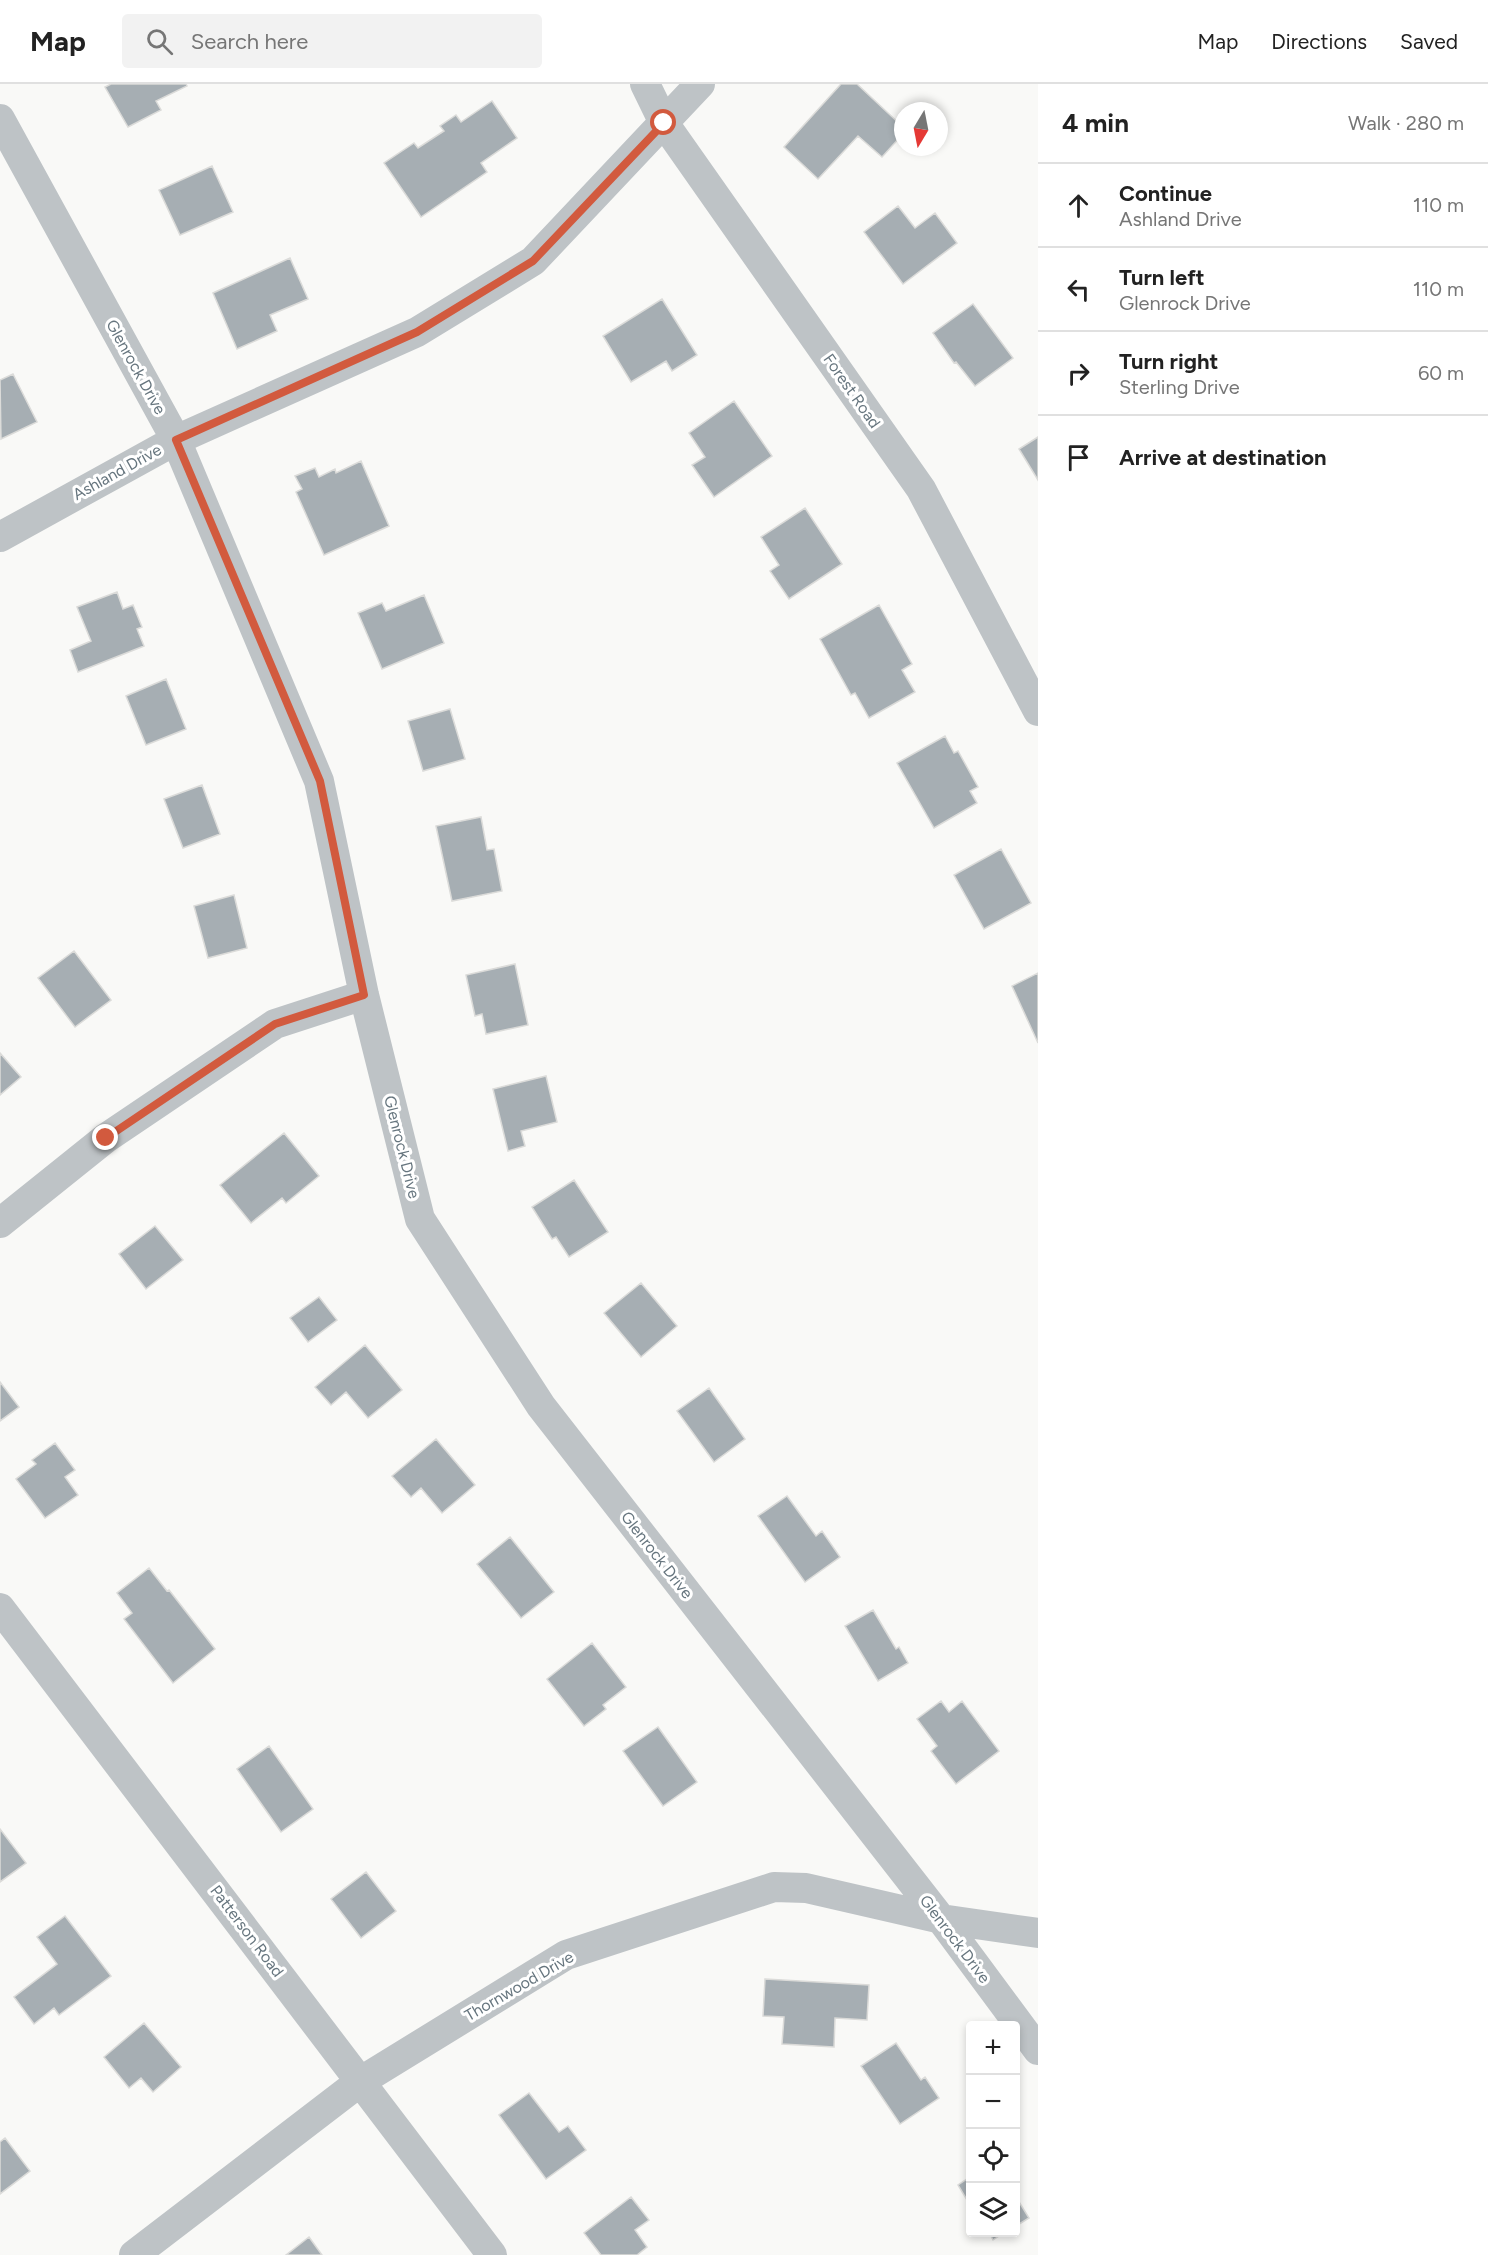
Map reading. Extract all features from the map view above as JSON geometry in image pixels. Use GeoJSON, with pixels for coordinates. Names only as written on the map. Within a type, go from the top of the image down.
{"type":"FeatureCollection","features":[{"type":"Feature","properties":{"kind":"street","name":"Forest Road"},"geometry":{"type":"LineString","coordinates":[[645,84],[664,123],[921,489],[1038,711]]}},
{"type":"Feature","properties":{"kind":"street","name":"Ashland Drive"},"geometry":{"type":"LineString","coordinates":[[0,537],[176,440],[417,332],[533,261],[700,84]]}},
{"type":"Feature","properties":{"kind":"street","name":"Glenrock Drive"},"geometry":{"type":"LineString","coordinates":[[0,119],[176,440],[320,781],[364,995],[420,1219],[541,1406],[940,1919],[1038,2050]]}},
{"type":"Feature","properties":{"kind":"street"},"geometry":{"type":"LineString","coordinates":[[0,1223],[106,1138],[275,1024],[364,995]]}},
{"type":"Feature","properties":{"kind":"street","name":"Patterson Road"},"geometry":{"type":"LineString","coordinates":[[0,1608],[492,2255]]}},
{"type":"Feature","properties":{"kind":"street","name":"Thornwood Drive"},"geometry":{"type":"LineString","coordinates":[[134,2255],[361,2081],[566,1955],[774,1887],[806,1888],[940,1919],[1038,1933]]}},
{"type":"Feature","properties":{"kind":"building"},"geometry":{"type":"Polygon","coordinates":[[[111,84],[186,84],[187,86],[156,101],[161,110],[128,127],[105,87],[111,84]]]}},
{"type":"Feature","properties":{"kind":"building"},"geometry":{"type":"Polygon","coordinates":[[[841,84],[857,84],[894,119],[894,144],[882,157],[858,136],[818,179],[784,147],[841,84]]]}},
{"type":"Feature","properties":{"kind":"building"},"geometry":{"type":"Polygon","coordinates":[[[492,101],[517,138],[481,163],[487,172],[421,217],[384,163],[414,143],[418,148],[444,131],[440,126],[456,115],[461,122],[492,101]]]}},
{"type":"Feature","properties":{"kind":"building"},"geometry":{"type":"Polygon","coordinates":[[[212,166],[233,212],[180,235],[159,190],[212,166]]]}},
{"type":"Feature","properties":{"kind":"building"},"geometry":{"type":"Polygon","coordinates":[[[898,206],[915,228],[935,213],[957,243],[903,284],[864,232],[898,206]]]}},
{"type":"Feature","properties":{"kind":"building"},"geometry":{"type":"Polygon","coordinates":[[[290,258],[308,299],[270,315],[277,331],[237,349],[213,293],[290,258]]]}},
{"type":"Feature","properties":{"kind":"building"},"geometry":{"type":"Polygon","coordinates":[[[662,299],[697,355],[672,371],[666,361],[631,382],[603,336],[662,299]]]}},
{"type":"Feature","properties":{"kind":"building"},"geometry":{"type":"Polygon","coordinates":[[[973,304],[1013,358],[975,386],[956,362],[954,363],[933,333],[973,304]]]}},
{"type":"Feature","properties":{"kind":"building"},"geometry":{"type":"Polygon","coordinates":[[[13,374],[37,422],[1,439],[0,380],[13,374]]]}},
{"type":"Feature","properties":{"kind":"building"},"geometry":{"type":"Polygon","coordinates":[[[734,401],[772,456],[714,497],[692,465],[705,457],[689,433],[734,401]]]}},
{"type":"Feature","properties":{"kind":"building"},"geometry":{"type":"Polygon","coordinates":[[[1038,437],[1038,480],[1019,449],[1038,437]]]}},
{"type":"Feature","properties":{"kind":"building"},"geometry":{"type":"Polygon","coordinates":[[[361,461],[389,526],[324,555],[296,492],[302,489],[295,476],[315,468],[319,477],[335,469],[336,473],[361,461]]]}},
{"type":"Feature","properties":{"kind":"building"},"geometry":{"type":"Polygon","coordinates":[[[805,508],[842,564],[789,599],[770,571],[779,565],[761,537],[805,508]]]}},
{"type":"Feature","properties":{"kind":"building"},"geometry":{"type":"Polygon","coordinates":[[[117,592],[123,609],[133,605],[142,627],[137,629],[144,646],[78,672],[70,650],[91,641],[77,607],[117,592]]]}},
{"type":"Feature","properties":{"kind":"building"},"geometry":{"type":"Polygon","coordinates":[[[424,595],[444,643],[382,669],[358,613],[382,603],[386,611],[424,595]]]}},
{"type":"Feature","properties":{"kind":"building"},"geometry":{"type":"Polygon","coordinates":[[[879,605],[912,664],[902,670],[915,692],[869,718],[855,693],[851,695],[820,639],[879,605]]]}},
{"type":"Feature","properties":{"kind":"building"},"geometry":{"type":"Polygon","coordinates":[[[166,679],[186,729],[146,745],[126,696],[166,679]]]}},
{"type":"Feature","properties":{"kind":"building"},"geometry":{"type":"Polygon","coordinates":[[[450,709],[465,759],[423,771],[408,721],[450,709]]]}},
{"type":"Feature","properties":{"kind":"building"},"geometry":{"type":"Polygon","coordinates":[[[945,736],[954,753],[958,751],[978,787],[970,791],[977,803],[934,828],[897,763],[945,736]]]}},
{"type":"Feature","properties":{"kind":"building"},"geometry":{"type":"Polygon","coordinates":[[[202,785],[220,834],[183,848],[164,799],[202,785]]]}},
{"type":"Feature","properties":{"kind":"building"},"geometry":{"type":"Polygon","coordinates":[[[481,817],[487,850],[494,849],[502,891],[452,901],[436,826],[481,817]]]}},
{"type":"Feature","properties":{"kind":"building"},"geometry":{"type":"Polygon","coordinates":[[[1001,849],[1031,903],[984,929],[954,875],[1001,849]]]}},
{"type":"Feature","properties":{"kind":"building"},"geometry":{"type":"Polygon","coordinates":[[[234,895],[247,948],[208,958],[194,906],[234,895]]]}},
{"type":"Feature","properties":{"kind":"building"},"geometry":{"type":"Polygon","coordinates":[[[74,951],[111,1000],[75,1027],[38,978],[74,951]]]}},
{"type":"Feature","properties":{"kind":"building"},"geometry":{"type":"Polygon","coordinates":[[[515,964],[528,1025],[486,1034],[482,1014],[475,1016],[466,975],[515,964]]]}},
{"type":"Feature","properties":{"kind":"building"},"geometry":{"type":"Polygon","coordinates":[[[1038,973],[1038,1043],[1012,986],[1038,973]]]}},
{"type":"Feature","properties":{"kind":"building"},"geometry":{"type":"Polygon","coordinates":[[[0,1053],[21,1077],[0,1095],[0,1053]]]}},
{"type":"Feature","properties":{"kind":"building"},"geometry":{"type":"Polygon","coordinates":[[[546,1076],[557,1122],[521,1131],[525,1146],[508,1151],[493,1089],[546,1076]]]}},
{"type":"Feature","properties":{"kind":"building"},"geometry":{"type":"Polygon","coordinates":[[[284,1133],[319,1176],[286,1203],[282,1198],[251,1223],[220,1185],[284,1133]]]}},
{"type":"Feature","properties":{"kind":"building"},"geometry":{"type":"Polygon","coordinates":[[[574,1180],[608,1232],[569,1257],[556,1237],[552,1239],[532,1207],[574,1180]]]}},
{"type":"Feature","properties":{"kind":"building"},"geometry":{"type":"Polygon","coordinates":[[[155,1226],[183,1260],[146,1289],[119,1254],[155,1226]]]}},
{"type":"Feature","properties":{"kind":"building"},"geometry":{"type":"Polygon","coordinates":[[[641,1283],[677,1326],[641,1357],[604,1313],[641,1283]]]}},
{"type":"Feature","properties":{"kind":"building"},"geometry":{"type":"Polygon","coordinates":[[[319,1297],[337,1320],[308,1342],[290,1318],[319,1297]]]}},
{"type":"Feature","properties":{"kind":"building"},"geometry":{"type":"Polygon","coordinates":[[[365,1345],[402,1390],[368,1418],[346,1392],[331,1405],[315,1387],[365,1345]]]}},
{"type":"Feature","properties":{"kind":"building"},"geometry":{"type":"Polygon","coordinates":[[[0,1382],[19,1407],[0,1421],[0,1382]]]}},
{"type":"Feature","properties":{"kind":"building"},"geometry":{"type":"Polygon","coordinates":[[[709,1388],[745,1439],[714,1462],[677,1411],[709,1388]]]}},
{"type":"Feature","properties":{"kind":"building"},"geometry":{"type":"Polygon","coordinates":[[[436,1439],[475,1485],[442,1513],[421,1488],[411,1497],[392,1476],[436,1439]]]}},
{"type":"Feature","properties":{"kind":"building"},"geometry":{"type":"Polygon","coordinates":[[[55,1443],[75,1470],[65,1477],[78,1495],[45,1518],[16,1479],[36,1464],[32,1460],[55,1443]]]}},
{"type":"Feature","properties":{"kind":"building"},"geometry":{"type":"Polygon","coordinates":[[[787,1496],[816,1536],[822,1531],[840,1557],[805,1582],[758,1516],[787,1496]]]}},
{"type":"Feature","properties":{"kind":"building"},"geometry":{"type":"Polygon","coordinates":[[[510,1537],[554,1592],[521,1618],[477,1564],[510,1537]]]}},
{"type":"Feature","properties":{"kind":"building"},"geometry":{"type":"Polygon","coordinates":[[[149,1568],[215,1649],[173,1683],[124,1619],[132,1613],[117,1593],[149,1568]]]}},
{"type":"Feature","properties":{"kind":"building"},"geometry":{"type":"Polygon","coordinates":[[[873,1610],[896,1649],[899,1647],[908,1663],[878,1681],[845,1626],[873,1610]]]}},
{"type":"Feature","properties":{"kind":"building"},"geometry":{"type":"Polygon","coordinates":[[[592,1643],[626,1687],[603,1705],[606,1709],[584,1726],[547,1679],[592,1643]]]}},
{"type":"Feature","properties":{"kind":"building"},"geometry":{"type":"Polygon","coordinates":[[[941,1701],[949,1712],[962,1701],[999,1751],[956,1784],[931,1751],[937,1746],[917,1719],[941,1701]]]}},
{"type":"Feature","properties":{"kind":"building"},"geometry":{"type":"Polygon","coordinates":[[[658,1727],[697,1782],[663,1806],[623,1751],[658,1727]]]}},
{"type":"Feature","properties":{"kind":"building"},"geometry":{"type":"Polygon","coordinates":[[[269,1746],[313,1809],[281,1832],[237,1769],[269,1746]]]}},
{"type":"Feature","properties":{"kind":"building"},"geometry":{"type":"Polygon","coordinates":[[[0,1829],[26,1863],[0,1882],[0,1829]]]}},
{"type":"Feature","properties":{"kind":"building"},"geometry":{"type":"Polygon","coordinates":[[[366,1872],[396,1911],[361,1938],[331,1899],[366,1872]]]}},
{"type":"Feature","properties":{"kind":"building"},"geometry":{"type":"Polygon","coordinates":[[[65,1916],[111,1976],[59,2015],[54,2008],[34,2024],[14,1997],[57,1964],[37,1937],[65,1916]]]}},
{"type":"Feature","properties":{"kind":"building"},"geometry":{"type":"Polygon","coordinates":[[[765,1979],[869,1985],[867,2020],[835,2018],[834,2047],[782,2044],[784,2017],[763,2016],[765,1979]]]}},
{"type":"Feature","properties":{"kind":"building"},"geometry":{"type":"Polygon","coordinates":[[[144,2023],[181,2067],[153,2092],[141,2078],[129,2088],[104,2057],[144,2023]]]}},
{"type":"Feature","properties":{"kind":"building"},"geometry":{"type":"Polygon","coordinates":[[[896,2043],[921,2080],[925,2077],[939,2098],[900,2124],[861,2066],[896,2043]]]}},
{"type":"Feature","properties":{"kind":"building"},"geometry":{"type":"Polygon","coordinates":[[[529,2093],[559,2132],[568,2126],[586,2150],[546,2179],[499,2115],[529,2093]]]}},
{"type":"Feature","properties":{"kind":"building"},"geometry":{"type":"Polygon","coordinates":[[[5,2138],[30,2171],[0,2194],[0,2142],[5,2138]]]}},
{"type":"Feature","properties":{"kind":"building"},"geometry":{"type":"Polygon","coordinates":[[[966,2180],[966,2198],[958,2185],[966,2180]]]}},
{"type":"Feature","properties":{"kind":"building"},"geometry":{"type":"Polygon","coordinates":[[[631,2197],[649,2220],[635,2230],[647,2247],[637,2255],[601,2255],[584,2233],[631,2197]]]}},
{"type":"Feature","properties":{"kind":"building"},"geometry":{"type":"Polygon","coordinates":[[[1020,2203],[1029,2218],[1020,2224],[1020,2203]]]}},
{"type":"Feature","properties":{"kind":"building"},"geometry":{"type":"Polygon","coordinates":[[[309,2237],[322,2255],[286,2255],[309,2237]]]}},
{"type":"Feature","properties":{"kind":"route"},"geometry":{"type":"LineString","coordinates":[[106,1138],[275,1024],[364,995],[320,781],[176,440],[417,332],[533,261],[664,123]]}}]}
